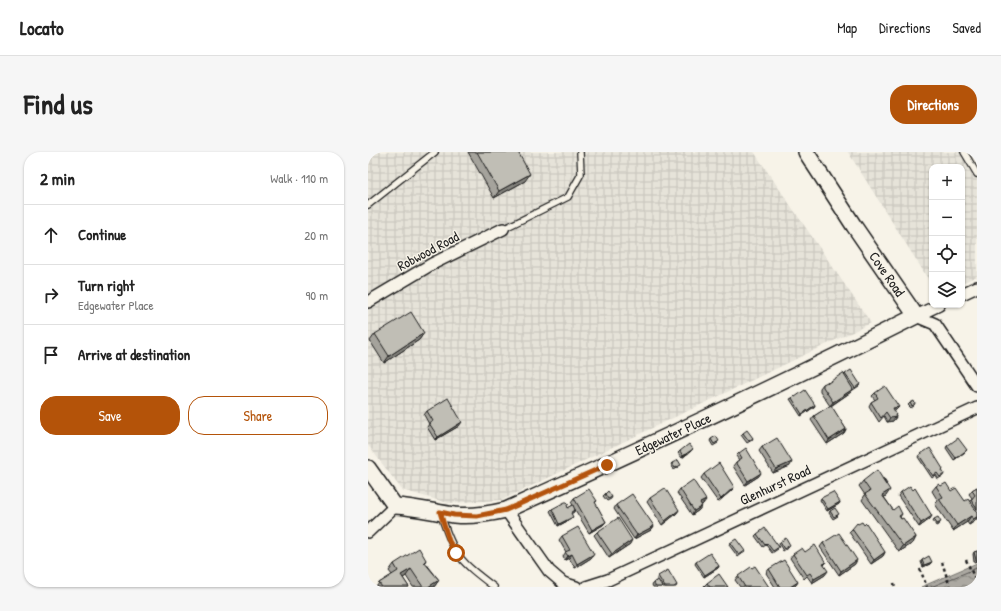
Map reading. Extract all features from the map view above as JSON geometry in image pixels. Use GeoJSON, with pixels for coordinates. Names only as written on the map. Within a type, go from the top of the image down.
{"type":"FeatureCollection","features":[{"type":"Feature","properties":{"kind":"street","name":"Cove Road"},"geometry":{"type":"LineString","coordinates":[[806,152],[854,226],[916,316]]}},
{"type":"Feature","properties":{"kind":"street","name":"Robwood Road"},"geometry":{"type":"LineString","coordinates":[[368,302],[432,264],[504,229]]}},
{"type":"Feature","properties":{"kind":"street"},"geometry":{"type":"LineString","coordinates":[[965,293],[977,287]]}},
{"type":"Feature","properties":{"kind":"street","name":"Edgewater Place"},"geometry":{"type":"LineString","coordinates":[[395,506],[412,507],[454,515],[477,516],[506,510],[607,465],[802,373],[933,308]]}},
{"type":"Feature","properties":{"kind":"street"},"geometry":{"type":"LineString","coordinates":[[916,316],[935,324],[977,386]]}},
{"type":"Feature","properties":{"kind":"street","name":"Glenhurst Road"},"geometry":{"type":"LineString","coordinates":[[586,587],[604,582],[977,408]]}},
{"type":"Feature","properties":{"kind":"street"},"geometry":{"type":"LineString","coordinates":[[368,468],[395,506],[368,532]]}},
{"type":"Feature","properties":{"kind":"street"},"geometry":{"type":"LineString","coordinates":[[506,510],[549,571],[561,585],[576,587]]}},
{"type":"Feature","properties":{"kind":"lane"},"geometry":{"type":"LineString","coordinates":[[368,205],[435,152]]}},
{"type":"Feature","properties":{"kind":"lane"},"geometry":{"type":"LineString","coordinates":[[504,229],[568,197],[581,174],[580,152]]}},
{"type":"Feature","properties":{"kind":"lane"},"geometry":{"type":"LineString","coordinates":[[964,152],[977,174]]}},
{"type":"Feature","properties":{"kind":"lane"},"geometry":{"type":"LineString","coordinates":[[440,512],[449,541],[456,553],[464,564],[494,587]]}},
{"type":"Feature","properties":{"kind":"path"},"geometry":{"type":"LineString","coordinates":[[966,560],[977,583]]}},
{"type":"Feature","properties":{"kind":"path"},"geometry":{"type":"LineString","coordinates":[[942,562],[950,587]]}},
{"type":"Feature","properties":{"kind":"path"},"geometry":{"type":"LineString","coordinates":[[920,569],[927,587]]}},
{"type":"Feature","properties":{"kind":"path"},"geometry":{"type":"LineString","coordinates":[[894,583],[896,587]]}},
{"type":"Feature","properties":{"kind":"shaded area"},"geometry":{"type":"Polygon","coordinates":[[[368,152],[754,152],[871,323],[502,500],[448,503],[402,490],[368,445],[368,152]]]}},
{"type":"Feature","properties":{"kind":"shaded area"},"geometry":{"type":"Polygon","coordinates":[[[848,152],[977,152],[977,276],[965,282],[965,164],[929,164],[929,280],[848,152]]]}},
{"type":"Feature","properties":{"kind":"water"},"geometry":{"type":"Polygon","coordinates":[[[977,563],[977,587],[921,587],[977,563]]]}},
{"type":"Feature","properties":{"kind":"building"},"geometry":{"type":"Polygon","coordinates":[[[477,152],[518,152],[530,174],[499,191],[477,152]]]}},
{"type":"Feature","properties":{"kind":"building"},"geometry":{"type":"Polygon","coordinates":[[[411,312],[424,333],[389,356],[375,334],[411,312]]]}},
{"type":"Feature","properties":{"kind":"building"},"geometry":{"type":"Polygon","coordinates":[[[851,370],[860,384],[855,388],[845,374],[851,370]]]}},
{"type":"Feature","properties":{"kind":"building"},"geometry":{"type":"Polygon","coordinates":[[[843,373],[853,389],[833,402],[823,387],[823,384],[828,383],[843,373]]]}},
{"type":"Feature","properties":{"kind":"building"},"geometry":{"type":"Polygon","coordinates":[[[885,386],[899,407],[893,408],[896,417],[890,418],[886,412],[881,418],[871,402],[878,398],[875,393],[885,386]]]}},
{"type":"Feature","properties":{"kind":"building"},"geometry":{"type":"Polygon","coordinates":[[[805,390],[815,405],[802,414],[792,398],[805,390]]]}},
{"type":"Feature","properties":{"kind":"building"},"geometry":{"type":"Polygon","coordinates":[[[448,398],[462,422],[438,437],[429,423],[433,421],[427,411],[448,398]]]}},
{"type":"Feature","properties":{"kind":"building"},"geometry":{"type":"Polygon","coordinates":[[[914,401],[915,404],[912,406],[910,403],[914,401]]]}},
{"type":"Feature","properties":{"kind":"building"},"geometry":{"type":"Polygon","coordinates":[[[831,405],[846,429],[829,440],[814,416],[831,405]]]}},
{"type":"Feature","properties":{"kind":"building"},"geometry":{"type":"Polygon","coordinates":[[[747,430],[753,438],[749,441],[743,433],[747,430]]]}},
{"type":"Feature","properties":{"kind":"building"},"geometry":{"type":"Polygon","coordinates":[[[716,436],[719,441],[714,444],[711,439],[716,436]]]}},
{"type":"Feature","properties":{"kind":"building"},"geometry":{"type":"Polygon","coordinates":[[[777,438],[792,462],[776,469],[762,447],[777,438]]]}},
{"type":"Feature","properties":{"kind":"building"},"geometry":{"type":"Polygon","coordinates":[[[958,438],[967,450],[956,458],[947,446],[958,438]]]}},
{"type":"Feature","properties":{"kind":"building"},"geometry":{"type":"Polygon","coordinates":[[[689,444],[693,449],[683,456],[680,451],[689,444]]]}},
{"type":"Feature","properties":{"kind":"building"},"geometry":{"type":"Polygon","coordinates":[[[746,448],[761,473],[748,481],[736,462],[742,458],[739,453],[746,448]]]}},
{"type":"Feature","properties":{"kind":"building"},"geometry":{"type":"Polygon","coordinates":[[[930,448],[943,469],[944,474],[940,477],[937,473],[933,476],[919,455],[930,448]]]}},
{"type":"Feature","properties":{"kind":"building"},"geometry":{"type":"Polygon","coordinates":[[[678,460],[681,465],[675,468],[672,463],[678,460]]]}},
{"type":"Feature","properties":{"kind":"building"},"geometry":{"type":"Polygon","coordinates":[[[719,463],[734,487],[721,499],[704,474],[719,463]]]}},
{"type":"Feature","properties":{"kind":"building"},"geometry":{"type":"Polygon","coordinates":[[[877,470],[890,490],[882,495],[893,510],[898,506],[902,514],[899,516],[901,519],[903,518],[916,537],[903,546],[865,494],[870,491],[863,481],[877,470]]]}},
{"type":"Feature","properties":{"kind":"building"},"geometry":{"type":"Polygon","coordinates":[[[693,480],[706,500],[700,503],[702,506],[694,511],[680,489],[693,480]]]}},
{"type":"Feature","properties":{"kind":"building"},"geometry":{"type":"Polygon","coordinates":[[[946,483],[951,491],[956,488],[965,501],[968,499],[977,512],[977,517],[973,519],[971,516],[957,525],[939,499],[943,497],[936,486],[939,484],[941,486],[946,483]]]}},
{"type":"Feature","properties":{"kind":"building"},"geometry":{"type":"Polygon","coordinates":[[[910,486],[913,490],[915,488],[932,516],[921,523],[901,492],[910,486]]]}},
{"type":"Feature","properties":{"kind":"building"},"geometry":{"type":"Polygon","coordinates":[[[977,487],[977,509],[971,500],[975,495],[972,490],[977,487]]]}},
{"type":"Feature","properties":{"kind":"building"},"geometry":{"type":"Polygon","coordinates":[[[665,488],[679,510],[665,521],[650,498],[665,488]]]}},
{"type":"Feature","properties":{"kind":"building"},"geometry":{"type":"Polygon","coordinates":[[[589,489],[597,501],[595,502],[606,522],[592,530],[574,498],[589,489]]]}},
{"type":"Feature","properties":{"kind":"building"},"geometry":{"type":"Polygon","coordinates":[[[608,491],[612,497],[608,499],[605,494],[608,491]]]}},
{"type":"Feature","properties":{"kind":"building"},"geometry":{"type":"Polygon","coordinates":[[[833,492],[840,502],[828,509],[821,498],[833,492]]]}},
{"type":"Feature","properties":{"kind":"building"},"geometry":{"type":"Polygon","coordinates":[[[632,494],[654,526],[637,535],[616,505],[632,494]]]}},
{"type":"Feature","properties":{"kind":"building"},"geometry":{"type":"Polygon","coordinates":[[[565,502],[569,504],[567,505],[568,508],[573,505],[575,510],[571,513],[573,517],[559,524],[552,509],[565,502]]]}},
{"type":"Feature","properties":{"kind":"building"},"geometry":{"type":"Polygon","coordinates":[[[835,508],[839,514],[834,517],[830,511],[835,508]]]}},
{"type":"Feature","properties":{"kind":"building"},"geometry":{"type":"Polygon","coordinates":[[[938,517],[941,522],[937,524],[934,519],[938,517]]]}},
{"type":"Feature","properties":{"kind":"building"},"geometry":{"type":"Polygon","coordinates":[[[618,518],[632,540],[612,554],[597,532],[618,518]]]}},
{"type":"Feature","properties":{"kind":"building"},"geometry":{"type":"Polygon","coordinates":[[[862,522],[864,525],[866,523],[885,552],[874,560],[852,529],[857,523],[862,522]]]}},
{"type":"Feature","properties":{"kind":"building"},"geometry":{"type":"Polygon","coordinates":[[[578,527],[594,554],[577,564],[572,554],[568,556],[565,552],[570,550],[562,536],[578,527]]]}},
{"type":"Feature","properties":{"kind":"building"},"geometry":{"type":"Polygon","coordinates":[[[765,528],[779,547],[773,551],[767,543],[765,545],[757,534],[765,528]]]}},
{"type":"Feature","properties":{"kind":"building"},"geometry":{"type":"Polygon","coordinates":[[[839,533],[857,560],[841,571],[823,543],[839,533]]]}},
{"type":"Feature","properties":{"kind":"building"},"geometry":{"type":"Polygon","coordinates":[[[786,538],[790,545],[784,549],[780,542],[786,538]]]}},
{"type":"Feature","properties":{"kind":"building"},"geometry":{"type":"Polygon","coordinates":[[[736,539],[745,551],[739,555],[730,543],[736,539]]]}},
{"type":"Feature","properties":{"kind":"building"},"geometry":{"type":"Polygon","coordinates":[[[815,545],[826,563],[823,564],[828,571],[814,579],[810,573],[807,575],[793,554],[802,548],[805,552],[815,545]]]}},
{"type":"Feature","properties":{"kind":"building"},"geometry":{"type":"Polygon","coordinates":[[[419,548],[426,560],[424,562],[439,580],[428,587],[423,587],[411,569],[401,575],[409,587],[382,587],[379,583],[398,571],[394,564],[419,548]]]}},
{"type":"Feature","properties":{"kind":"building"},"geometry":{"type":"Polygon","coordinates":[[[977,551],[977,560],[976,560],[974,552],[977,551]]]}},
{"type":"Feature","properties":{"kind":"building"},"geometry":{"type":"Polygon","coordinates":[[[710,553],[719,566],[705,575],[696,562],[710,553]]]}},
{"type":"Feature","properties":{"kind":"building"},"geometry":{"type":"Polygon","coordinates":[[[929,556],[932,562],[924,565],[922,560],[929,556]]]}},
{"type":"Feature","properties":{"kind":"building"},"geometry":{"type":"Polygon","coordinates":[[[784,560],[798,582],[790,587],[780,587],[769,569],[784,560]]]}},
{"type":"Feature","properties":{"kind":"building"},"geometry":{"type":"Polygon","coordinates":[[[755,566],[769,587],[745,587],[738,576],[755,566]]]}},
{"type":"Feature","properties":{"kind":"building"},"geometry":{"type":"Polygon","coordinates":[[[668,570],[677,585],[674,587],[665,587],[658,576],[668,570]]]}},
{"type":"Feature","properties":{"kind":"building"},"geometry":{"type":"Polygon","coordinates":[[[719,574],[728,587],[710,587],[707,583],[719,574]]]}},
{"type":"Feature","properties":{"kind":"building"},"geometry":{"type":"Polygon","coordinates":[[[658,580],[662,586],[661,587],[656,587],[653,583],[658,580]]]}},
{"type":"Feature","properties":{"kind":"route"},"geometry":{"type":"LineString","coordinates":[[456,553],[449,541],[440,512],[454,515],[477,516],[506,510],[607,465]]}}]}
